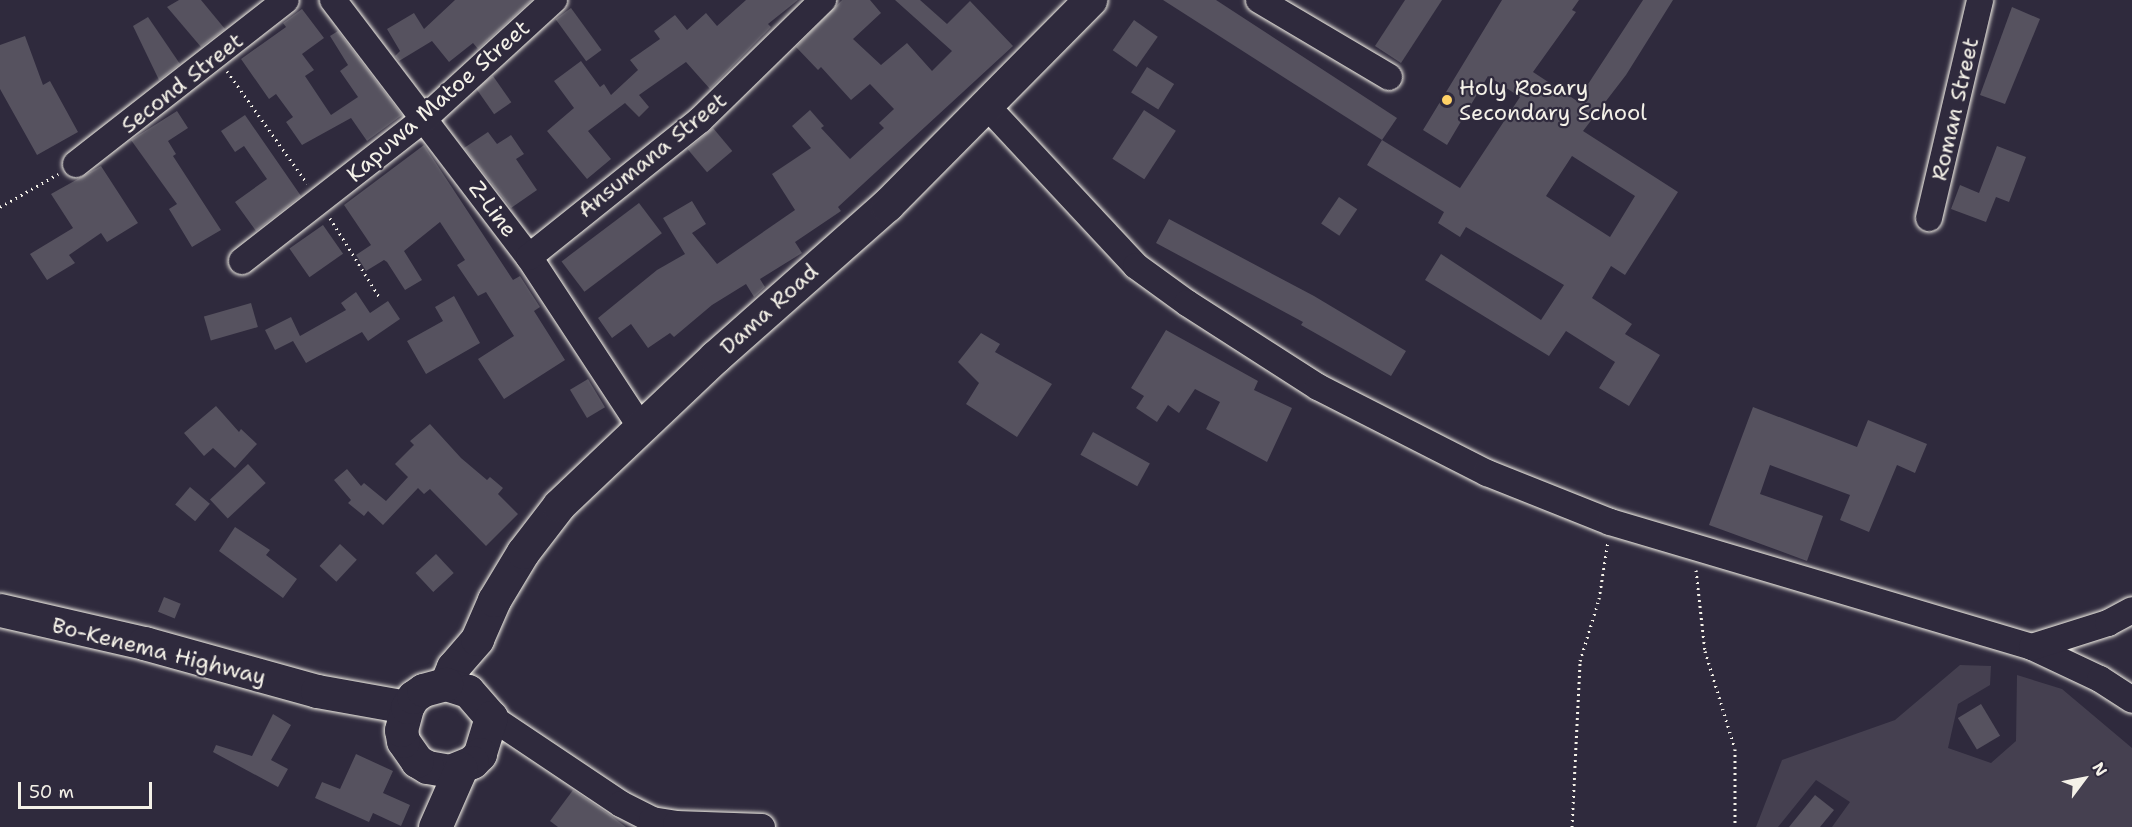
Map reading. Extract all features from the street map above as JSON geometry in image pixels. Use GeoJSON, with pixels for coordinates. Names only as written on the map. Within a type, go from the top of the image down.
{"type":"FeatureCollection","features":[{"type":"Feature","properties":{"kind":"highway","name":"Dama Road"},"geometry":{"type":"LineString","coordinates":[[477,639],[494,600],[523,552],[559,505],[640,426],[887,205],[1090,0]]}},
{"type":"Feature","properties":{"kind":"highway","name":"Bo-Kenema Highway"},"geometry":{"type":"LineString","coordinates":[[0,610],[144,643],[317,691],[404,718]]}},
{"type":"Feature","properties":{"kind":"highway"},"geometry":{"type":"LineString","coordinates":[[446,684],[453,667],[477,639]]}},
{"type":"Feature","properties":{"kind":"highway"},"geometry":{"type":"LineString","coordinates":[[477,639],[484,708],[480,754],[461,768],[450,771],[427,767],[409,752],[404,718],[423,690],[446,684],[458,686],[484,708]]}},
{"type":"Feature","properties":{"kind":"highway"},"geometry":{"type":"LineString","coordinates":[[427,767],[429,827]]}},
{"type":"Feature","properties":{"kind":"highway"},"geometry":{"type":"LineString","coordinates":[[435,827],[461,768]]}},
{"type":"Feature","properties":{"kind":"street","name":"Second Street"},"geometry":{"type":"LineString","coordinates":[[76,164],[217,58],[286,0]]}},
{"type":"Feature","properties":{"kind":"street","name":"Z-Line"},"geometry":{"type":"LineString","coordinates":[[333,0],[529,257],[640,426]]}},
{"type":"Feature","properties":{"kind":"street","name":"Kapuwa Matoe Street"},"geometry":{"type":"LineString","coordinates":[[242,261],[321,202],[425,118],[554,0]]}},
{"type":"Feature","properties":{"kind":"street","name":"Ansumana Street"},"geometry":{"type":"LineString","coordinates":[[529,257],[700,120],[823,0]]}},
{"type":"Feature","properties":{"kind":"street"},"geometry":{"type":"LineString","coordinates":[[1259,0],[1389,77]]}},
{"type":"Feature","properties":{"kind":"street","name":"Roman Street"},"geometry":{"type":"LineString","coordinates":[[1929,218],[1980,0]]}},
{"type":"Feature","properties":{"kind":"street"},"geometry":{"type":"LineString","coordinates":[[985,104],[1136,266],[1186,303],[1318,387],[1487,473],[1610,522],[2032,647],[2100,679],[2132,700]]}},
{"type":"Feature","properties":{"kind":"street"},"geometry":{"type":"LineString","coordinates":[[2032,647],[2108,623],[2132,610]]}},
{"type":"Feature","properties":{"kind":"street"},"geometry":{"type":"LineString","coordinates":[[484,708],[621,804],[652,820],[676,824],[762,827]]}},
{"type":"Feature","properties":{"kind":"path"},"geometry":{"type":"LineString","coordinates":[[217,58],[321,202],[380,298]]}},
{"type":"Feature","properties":{"kind":"path"},"geometry":{"type":"LineString","coordinates":[[0,207],[76,164]]}},
{"type":"Feature","properties":{"kind":"path"},"geometry":{"type":"LineString","coordinates":[[1572,827],[1580,661],[1599,599],[1610,522]]}},
{"type":"Feature","properties":{"kind":"path"},"geometry":{"type":"LineString","coordinates":[[1693,546],[1705,651],[1735,749],[1734,827]]}},
{"type":"Feature","properties":{"kind":"shaded area"},"geometry":{"type":"Polygon","coordinates":[[[1960,665],[1991,666],[1990,685],[1958,704],[1948,748],[1991,763],[2016,741],[2017,675],[2062,689],[2132,748],[2132,827],[1832,827],[1850,802],[1816,780],[1778,827],[1756,827],[1782,760],[1895,720],[1960,665]]]}},
{"type":"Feature","properties":{"kind":"building"},"geometry":{"type":"Polygon","coordinates":[[[179,0],[201,0],[225,29],[201,47],[167,7],[179,0]]]}},
{"type":"Feature","properties":{"kind":"building"},"geometry":{"type":"Polygon","coordinates":[[[455,0],[532,0],[478,49],[473,43],[449,62],[432,41],[399,61],[395,56],[400,51],[387,29],[414,13],[424,29],[455,0]]]}},
{"type":"Feature","properties":{"kind":"building"},"geometry":{"type":"Polygon","coordinates":[[[746,0],[798,0],[768,24],[771,27],[710,89],[686,62],[639,95],[649,107],[639,117],[625,103],[588,131],[611,159],[587,179],[547,131],[574,108],[554,81],[581,61],[600,87],[604,84],[611,95],[638,70],[630,60],[660,39],[654,31],[675,15],[687,30],[706,13],[717,26],[746,0]]]}},
{"type":"Feature","properties":{"kind":"building"},"geometry":{"type":"Polygon","coordinates":[[[842,0],[870,0],[881,13],[853,39],[881,65],[907,43],[932,71],[952,51],[895,0],[920,0],[947,24],[970,1],[1013,46],[838,207],[841,211],[795,242],[802,253],[760,279],[765,287],[754,297],[746,284],[712,305],[674,337],[670,333],[648,348],[631,324],[612,338],[598,318],[657,270],[685,254],[663,218],[692,201],[706,224],[692,233],[717,264],[795,210],[772,174],[811,148],[792,126],[810,110],[824,126],[821,128],[850,159],[884,128],[879,123],[894,109],[870,84],[851,100],[821,67],[818,70],[796,47],[842,0]]]}},
{"type":"Feature","properties":{"kind":"building"},"geometry":{"type":"Polygon","coordinates":[[[1163,0],[1216,0],[1397,118],[1382,140],[1163,0]]]}},
{"type":"Feature","properties":{"kind":"building"},"geometry":{"type":"Polygon","coordinates":[[[1405,0],[1442,0],[1401,63],[1375,46],[1405,0]]]}},
{"type":"Feature","properties":{"kind":"building"},"geometry":{"type":"Polygon","coordinates":[[[1502,0],[1579,0],[1572,10],[1576,12],[1533,72],[1577,101],[1643,0],[1673,0],[1626,75],[1583,131],[1678,192],[1625,275],[1611,266],[1592,298],[1632,324],[1625,334],[1660,355],[1629,406],[1599,388],[1615,362],[1566,331],[1549,356],[1425,280],[1441,254],[1541,320],[1564,285],[1466,227],[1460,237],[1438,223],[1444,212],[1367,165],[1382,140],[1460,188],[1520,97],[1488,76],[1447,145],[1423,130],[1502,0]],[[1572,156],[1546,196],[1610,237],[1635,196],[1572,156]]]}},
{"type":"Feature","properties":{"kind":"building"},"geometry":{"type":"Polygon","coordinates":[[[2012,7],[2040,19],[2005,104],[1980,95],[2012,7]]]}},
{"type":"Feature","properties":{"kind":"building"},"geometry":{"type":"Polygon","coordinates":[[[571,8],[602,50],[586,61],[556,19],[571,8]]]}},
{"type":"Feature","properties":{"kind":"building"},"geometry":{"type":"Polygon","coordinates":[[[302,9],[324,38],[302,54],[314,70],[305,76],[331,115],[358,97],[340,71],[348,65],[330,36],[338,31],[402,115],[367,141],[351,118],[302,145],[286,122],[293,117],[276,94],[269,99],[241,59],[286,27],[283,23],[302,9]]]}},
{"type":"Feature","properties":{"kind":"building"},"geometry":{"type":"Polygon","coordinates":[[[148,17],[180,64],[159,80],[133,26],[148,17]]]}},
{"type":"Feature","properties":{"kind":"building"},"geometry":{"type":"Polygon","coordinates":[[[1134,20],[1158,37],[1137,67],[1113,50],[1134,20]]]}},
{"type":"Feature","properties":{"kind":"building"},"geometry":{"type":"Polygon","coordinates":[[[25,36],[43,85],[50,81],[78,132],[37,155],[0,89],[0,45],[25,36]]]}},
{"type":"Feature","properties":{"kind":"building"},"geometry":{"type":"Polygon","coordinates":[[[1147,67],[1174,84],[1158,109],[1131,92],[1147,67]]]}},
{"type":"Feature","properties":{"kind":"building"},"geometry":{"type":"Polygon","coordinates":[[[493,76],[511,102],[494,114],[476,88],[493,76]]]}},
{"type":"Feature","properties":{"kind":"building"},"geometry":{"type":"Polygon","coordinates":[[[1144,110],[1176,131],[1144,179],[1112,159],[1144,110]]]}},
{"type":"Feature","properties":{"kind":"building"},"geometry":{"type":"Polygon","coordinates":[[[177,111],[188,128],[168,141],[176,154],[173,156],[221,230],[192,247],[169,209],[177,204],[131,140],[177,111]]]}},
{"type":"Feature","properties":{"kind":"building"},"geometry":{"type":"Polygon","coordinates":[[[245,115],[301,196],[256,231],[235,202],[267,179],[244,146],[235,152],[221,131],[245,115]]]}},
{"type":"Feature","properties":{"kind":"building"},"geometry":{"type":"Polygon","coordinates":[[[713,128],[732,151],[707,172],[688,149],[713,128]]]}},
{"type":"Feature","properties":{"kind":"building"},"geometry":{"type":"Polygon","coordinates":[[[488,132],[497,144],[511,135],[524,154],[516,159],[537,190],[511,208],[464,148],[488,132]]]}},
{"type":"Feature","properties":{"kind":"building"},"geometry":{"type":"Polygon","coordinates":[[[424,145],[513,280],[520,276],[540,307],[534,311],[565,360],[504,399],[478,359],[514,336],[486,292],[478,296],[457,265],[465,260],[440,222],[404,251],[422,280],[405,290],[387,262],[384,260],[366,271],[356,255],[371,245],[344,205],[424,145]]]}},
{"type":"Feature","properties":{"kind":"building"},"geometry":{"type":"Polygon","coordinates":[[[1997,146],[2026,157],[2009,202],[1996,197],[1986,222],[1951,209],[1960,185],[1979,193],[1997,146]]]}},
{"type":"Feature","properties":{"kind":"building"},"geometry":{"type":"Polygon","coordinates":[[[101,166],[138,223],[107,242],[101,233],[69,255],[75,263],[47,280],[30,254],[73,228],[51,194],[101,166]]]}},
{"type":"Feature","properties":{"kind":"building"},"geometry":{"type":"Polygon","coordinates":[[[1339,197],[1357,209],[1339,236],[1321,224],[1339,197]]]}},
{"type":"Feature","properties":{"kind":"building"},"geometry":{"type":"Polygon","coordinates":[[[639,203],[662,233],[584,292],[562,261],[639,203]]]}},
{"type":"Feature","properties":{"kind":"building"},"geometry":{"type":"Polygon","coordinates":[[[1169,219],[1314,296],[1406,351],[1391,376],[1301,325],[1303,322],[1156,243],[1169,219]]]}},
{"type":"Feature","properties":{"kind":"building"},"geometry":{"type":"Polygon","coordinates":[[[323,225],[343,254],[309,277],[289,249],[323,225]]]}},
{"type":"Feature","properties":{"kind":"building"},"geometry":{"type":"Polygon","coordinates":[[[356,292],[370,313],[388,301],[400,319],[368,341],[362,332],[306,363],[293,341],[275,350],[265,330],[291,317],[300,336],[346,310],[341,303],[356,292]]]}},
{"type":"Feature","properties":{"kind":"building"},"geometry":{"type":"Polygon","coordinates":[[[454,296],[480,343],[426,374],[407,341],[443,321],[435,307],[454,296]]]}},
{"type":"Feature","properties":{"kind":"building"},"geometry":{"type":"Polygon","coordinates":[[[251,303],[258,327],[211,341],[204,317],[251,303]]]}},
{"type":"Feature","properties":{"kind":"building"},"geometry":{"type":"Polygon","coordinates":[[[1166,330],[1258,381],[1254,390],[1292,408],[1267,462],[1206,429],[1220,402],[1195,389],[1179,413],[1168,405],[1157,422],[1136,408],[1144,396],[1131,388],[1166,330]]]}},
{"type":"Feature","properties":{"kind":"building"},"geometry":{"type":"Polygon","coordinates":[[[981,333],[1000,344],[995,352],[1052,384],[1017,437],[966,404],[979,383],[958,362],[981,333]]]}},
{"type":"Feature","properties":{"kind":"building"},"geometry":{"type":"Polygon","coordinates":[[[588,379],[605,407],[587,418],[570,390],[588,379]]]}},
{"type":"Feature","properties":{"kind":"building"},"geometry":{"type":"Polygon","coordinates":[[[216,406],[239,432],[241,429],[257,444],[235,468],[213,448],[204,456],[184,433],[216,406]]]}},
{"type":"Feature","properties":{"kind":"building"},"geometry":{"type":"Polygon","coordinates":[[[1753,407],[1857,447],[1868,420],[1927,444],[1915,473],[1897,465],[1869,532],[1840,520],[1850,495],[1770,465],[1760,494],[1823,516],[1807,561],[1709,525],[1753,407]]]}},
{"type":"Feature","properties":{"kind":"building"},"geometry":{"type":"Polygon","coordinates":[[[430,424],[461,458],[487,480],[490,477],[503,488],[498,494],[518,514],[486,546],[430,489],[424,494],[418,488],[383,525],[368,511],[364,516],[348,503],[351,500],[334,480],[347,469],[361,486],[364,483],[386,501],[408,477],[395,464],[414,445],[410,441],[430,424]]]}},
{"type":"Feature","properties":{"kind":"building"},"geometry":{"type":"Polygon","coordinates":[[[1093,432],[1150,464],[1137,486],[1080,455],[1093,432]]]}},
{"type":"Feature","properties":{"kind":"building"},"geometry":{"type":"Polygon","coordinates":[[[248,464],[266,483],[228,518],[210,499],[248,464]]]}},
{"type":"Feature","properties":{"kind":"building"},"geometry":{"type":"Polygon","coordinates":[[[190,487],[210,504],[195,521],[175,505],[190,487]]]}},
{"type":"Feature","properties":{"kind":"building"},"geometry":{"type":"Polygon","coordinates":[[[235,527],[270,550],[266,555],[297,579],[283,598],[219,551],[235,527]]]}},
{"type":"Feature","properties":{"kind":"building"},"geometry":{"type":"Polygon","coordinates":[[[340,544],[357,560],[336,582],[320,566],[340,544]]]}},
{"type":"Feature","properties":{"kind":"building"},"geometry":{"type":"Polygon","coordinates":[[[436,554],[454,573],[433,592],[416,573],[436,554]]]}},
{"type":"Feature","properties":{"kind":"building"},"geometry":{"type":"Polygon","coordinates":[[[164,597],[181,604],[175,619],[158,612],[164,597]]]}},
{"type":"Feature","properties":{"kind":"building"},"geometry":{"type":"Polygon","coordinates":[[[1981,704],[2000,736],[1977,750],[1958,718],[1981,704]]]}},
{"type":"Feature","properties":{"kind":"building"},"geometry":{"type":"Polygon","coordinates":[[[273,714],[291,725],[271,760],[288,769],[278,787],[213,752],[216,745],[252,756],[273,714]]]}},
{"type":"Feature","properties":{"kind":"building"},"geometry":{"type":"Polygon","coordinates":[[[356,754],[393,771],[383,793],[410,805],[401,826],[373,813],[369,822],[315,798],[322,782],[340,789],[356,754]]]}},
{"type":"Feature","properties":{"kind":"building"},"geometry":{"type":"Polygon","coordinates":[[[573,790],[626,827],[558,827],[550,821],[573,790]]]}},
{"type":"Feature","properties":{"kind":"building"},"geometry":{"type":"Polygon","coordinates":[[[1815,795],[1834,810],[1820,827],[1789,827],[1815,795]]]}},
{"type":"Feature","properties":{"kind":"place","name":"Holy Rosary Secondary School"},"geometry":{"type":"Point","coordinates":[1447,100]}}]}
